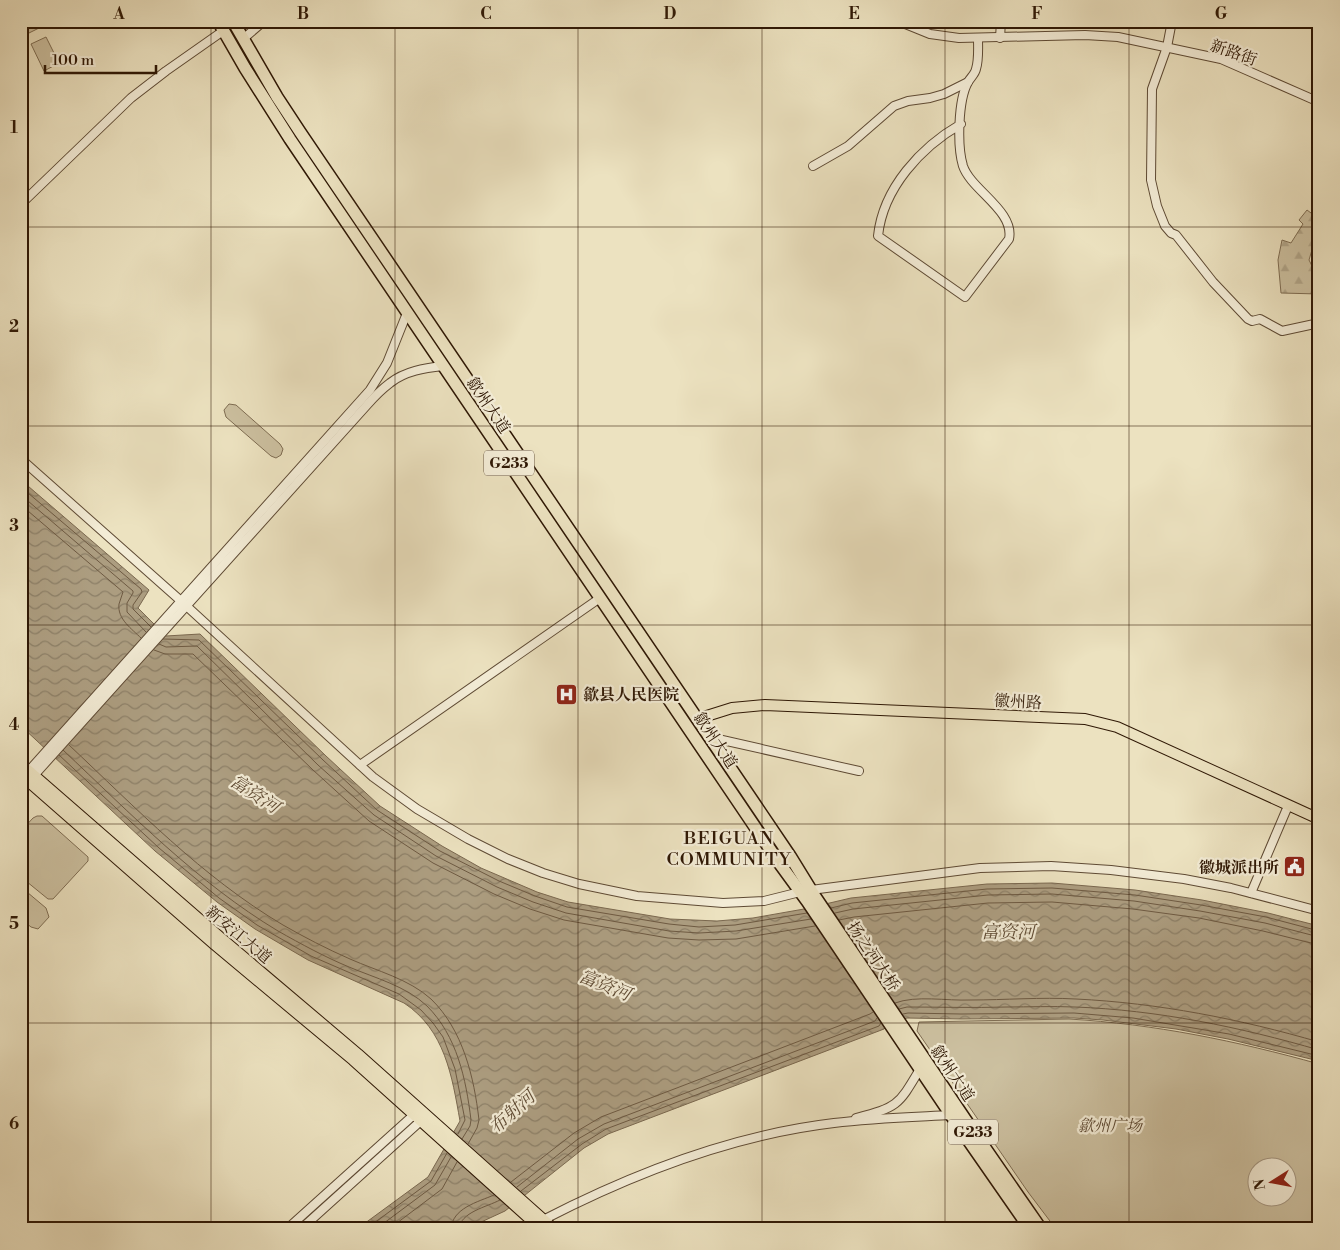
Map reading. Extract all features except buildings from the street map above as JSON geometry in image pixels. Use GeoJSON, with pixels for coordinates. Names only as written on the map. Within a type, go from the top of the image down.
{"type":"FeatureCollection","features":[{"type":"Feature","properties":{"kind":"highway","name":"歙州大道"},"geometry":{"type":"LineString","coordinates":[[232,21],[306,140],[709,737],[808,894]]}},
{"type":"Feature","properties":{"kind":"highway","name":"歙州大道"},"geometry":{"type":"LineString","coordinates":[[221,26],[267,104],[443,366],[600,598],[808,894]]}},
{"type":"Feature","properties":{"kind":"highway","name":"扬之河大桥"},"geometry":{"type":"LineString","coordinates":[[808,894],[903,1036]]}},
{"type":"Feature","properties":{"kind":"highway","name":"歙州大道"},"geometry":{"type":"LineString","coordinates":[[903,1036],[920,1069],[1030,1229]]}},
{"type":"Feature","properties":{"kind":"highway","name":"歙州大道"},"geometry":{"type":"LineString","coordinates":[[903,1036],[1042,1229]]}},
{"type":"Feature","properties":{"kind":"main road","name":"徽州路"},"geometry":{"type":"LineString","coordinates":[[697,719],[732,708],[765,704],[1085,719],[1117,727],[1319,819]]}},
{"type":"Feature","properties":{"kind":"main road","name":"新安江大道"},"geometry":{"type":"LineString","coordinates":[[26,775],[215,945],[420,1115],[542,1224]]}},
{"type":"Feature","properties":{"kind":"main road"},"geometry":{"type":"LineString","coordinates":[[542,1224],[554,1229]]}},
{"type":"Feature","properties":{"kind":"street"},"geometry":{"type":"LineString","coordinates":[[243,39],[264,21]]}},
{"type":"Feature","properties":{"kind":"street","name":"新路街"},"geometry":{"type":"LineString","coordinates":[[898,21],[930,34],[959,38],[1118,37],[1221,59],[1319,102]]}},
{"type":"Feature","properties":{"kind":"street"},"geometry":{"type":"LineString","coordinates":[[1000,38],[1002,21]]}},
{"type":"Feature","properties":{"kind":"street"},"geometry":{"type":"LineString","coordinates":[[1172,21],[1167,47],[1152,89],[1151,180],[1157,206],[1166,226],[1176,235],[1213,282],[1248,320],[1260,319],[1282,331],[1319,323]]}},
{"type":"Feature","properties":{"kind":"street"},"geometry":{"type":"LineString","coordinates":[[21,204],[131,98],[221,26]]}},
{"type":"Feature","properties":{"kind":"street"},"geometry":{"type":"LineString","coordinates":[[961,124],[943,134],[898,182],[884,208],[878,236],[965,297],[1009,239],[1010,231],[1006,220],[964,169],[960,145],[961,124],[962,102],[968,82],[977,67],[978,38]]}},
{"type":"Feature","properties":{"kind":"street"},"geometry":{"type":"LineString","coordinates":[[813,166],[848,146],[894,106],[908,101],[944,94],[968,82]]}},
{"type":"Feature","properties":{"kind":"street"},"geometry":{"type":"LineString","coordinates":[[21,790],[26,775],[40,764],[163,627],[370,390],[387,363],[407,312]]}},
{"type":"Feature","properties":{"kind":"street"},"geometry":{"type":"LineString","coordinates":[[184,603],[367,404],[390,382],[423,369],[443,366]]}},
{"type":"Feature","properties":{"kind":"street"},"geometry":{"type":"LineString","coordinates":[[21,459],[184,603],[360,765],[410,804],[468,839],[525,866],[580,884],[637,896],[723,903],[764,901],[980,868],[1026,866],[1081,868],[1208,883],[1319,911]]}},
{"type":"Feature","properties":{"kind":"street"},"geometry":{"type":"LineString","coordinates":[[1319,570],[1319,587]]}},
{"type":"Feature","properties":{"kind":"street"},"geometry":{"type":"LineString","coordinates":[[360,765],[600,598]]}},
{"type":"Feature","properties":{"kind":"street"},"geometry":{"type":"LineString","coordinates":[[709,737],[859,771]]}},
{"type":"Feature","properties":{"kind":"street"},"geometry":{"type":"LineString","coordinates":[[1251,893],[1288,806]]}},
{"type":"Feature","properties":{"kind":"street"},"geometry":{"type":"LineString","coordinates":[[542,1224],[618,1184],[692,1156],[757,1137],[881,1112],[892,1107],[903,1096],[920,1069]]}},
{"type":"Feature","properties":{"kind":"street"},"geometry":{"type":"LineString","coordinates":[[287,1229],[420,1115]]}},
{"type":"Feature","properties":{"kind":"street"},"geometry":{"type":"LineString","coordinates":[[301,1229],[420,1115]]}},
{"type":"Feature","properties":{"kind":"street"},"geometry":{"type":"LineString","coordinates":[[834,1123],[951,1115]]}},
{"type":"Feature","properties":{"kind":"green space"},"geometry":{"type":"Polygon","coordinates":[[[21,21],[53,21],[21,37],[21,21]]]}},
{"type":"Feature","properties":{"kind":"green space"},"geometry":{"type":"Polygon","coordinates":[[[46,37],[59,63],[44,71],[31,44],[46,37]]]}},
{"type":"Feature","properties":{"kind":"green space"},"geometry":{"type":"Polygon","coordinates":[[[1307,210],[1319,219],[1319,226],[1309,260],[1314,270],[1319,272],[1319,294],[1281,293],[1278,260],[1282,240],[1291,243],[1303,224],[1299,220],[1307,210]]]}},
{"type":"Feature","properties":{"kind":"green space"},"geometry":{"type":"Polygon","coordinates":[[[229,404],[236,405],[280,444],[283,449],[281,455],[276,458],[271,456],[226,417],[224,410],[229,404]]]}},
{"type":"Feature","properties":{"kind":"green space"},"geometry":{"type":"Polygon","coordinates":[[[37,816],[42,816],[88,857],[88,861],[53,899],[48,899],[21,877],[21,831],[37,816]]]}},
{"type":"Feature","properties":{"kind":"green space"},"geometry":{"type":"Polygon","coordinates":[[[21,887],[46,908],[49,917],[38,929],[31,927],[21,919],[21,887]]]}},
{"type":"Feature","properties":{"kind":"green space","name":"歙州广场"},"geometry":{"type":"Polygon","coordinates":[[[1069,1019],[1101,1021],[1164,1029],[1226,1041],[1319,1064],[1319,1229],[1056,1229],[1028,1192],[917,1031],[919,1022],[1069,1019]]]}},
{"type":"Feature","properties":{"kind":"water"},"geometry":{"type":"Polygon","coordinates":[[[21,480],[149,590],[138,608],[166,636],[200,634],[380,806],[442,846],[481,868],[537,892],[568,902],[670,919],[717,921],[753,918],[851,898],[987,884],[1052,883],[1135,890],[1202,900],[1268,913],[1319,926],[1319,1061],[1228,1039],[1176,1029],[1103,1020],[1074,1018],[907,1018],[886,1026],[884,1029],[608,1134],[584,1148],[505,1211],[466,1229],[357,1229],[428,1177],[460,1121],[450,1071],[438,1040],[418,1014],[404,1003],[308,960],[255,929],[217,902],[155,851],[21,726],[21,480]]]}},
{"type":"Feature","properties":{"kind":"place","name":"歙县人民医院"},"geometry":{"type":"Point","coordinates":[567,694]}},
{"type":"Feature","properties":{"kind":"place","name":"徽城派出所"},"geometry":{"type":"Point","coordinates":[1295,867]}},
{"type":"Feature","properties":{"kind":"district","name":"BEIGUAN COMMUNITY"},"geometry":{"type":"Point","coordinates":[729,848]}},
{"type":"Feature","properties":{"kind":"water label","name":"富资河"},"geometry":{"type":"Point","coordinates":[255,794]}},
{"type":"Feature","properties":{"kind":"water label","name":"富资河"},"geometry":{"type":"Point","coordinates":[1008,932]}},
{"type":"Feature","properties":{"kind":"water label","name":"富资河"},"geometry":{"type":"Point","coordinates":[605,985]}},
{"type":"Feature","properties":{"kind":"water label","name":"布射河"},"geometry":{"type":"Point","coordinates":[512,1112]}}]}
